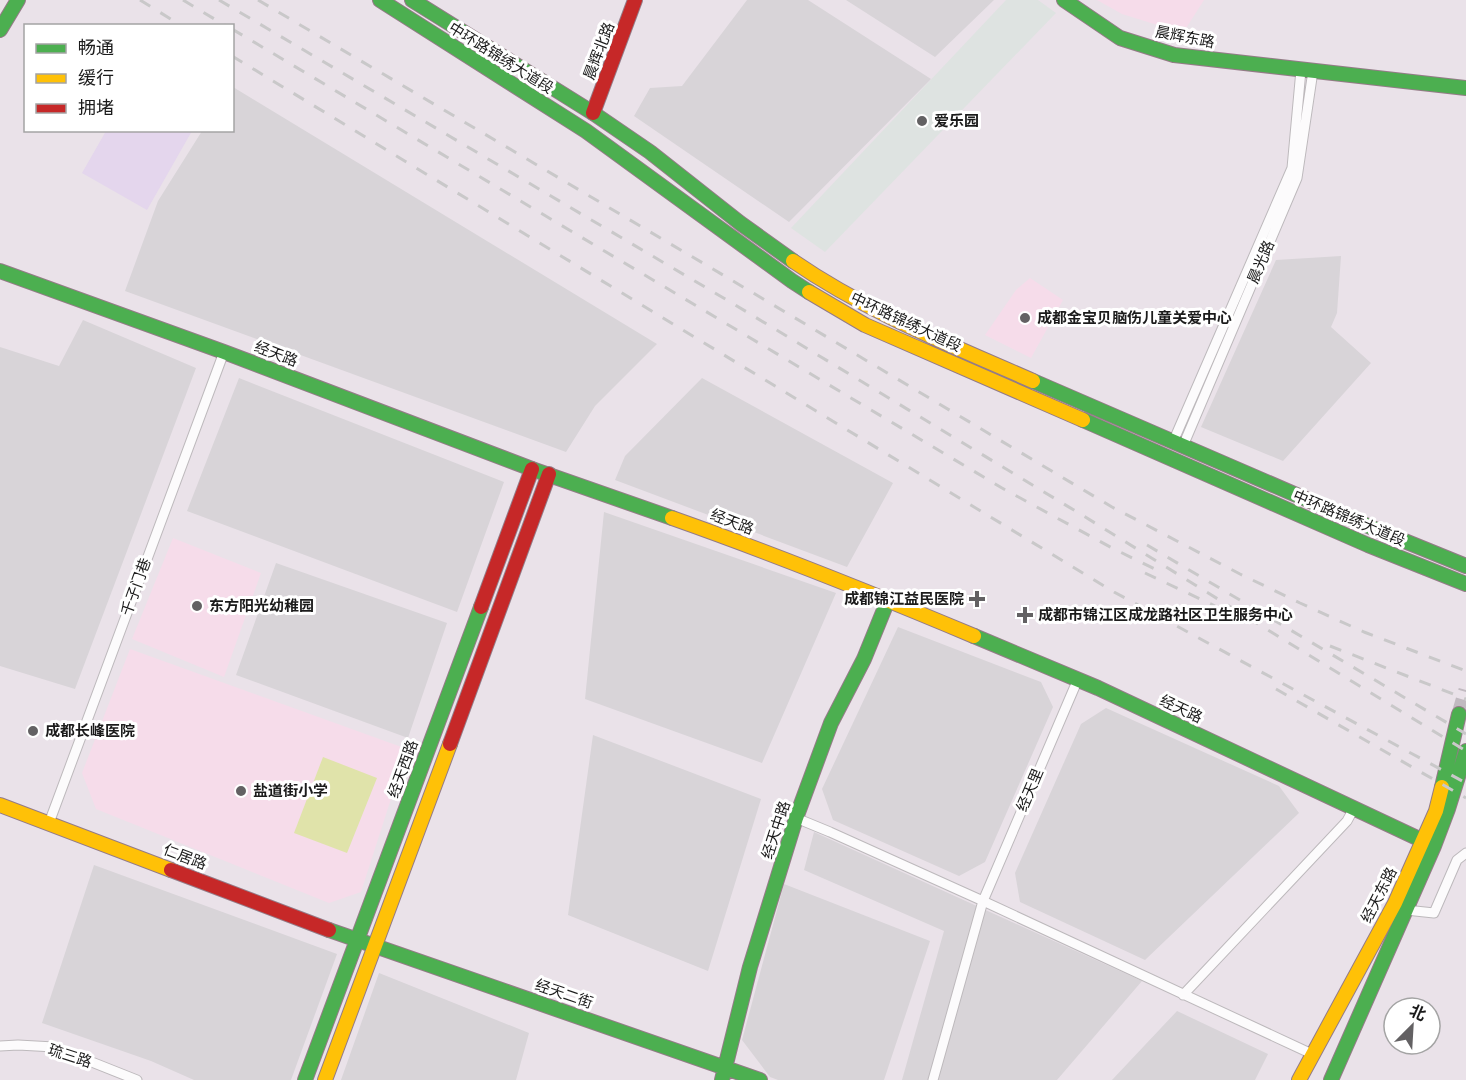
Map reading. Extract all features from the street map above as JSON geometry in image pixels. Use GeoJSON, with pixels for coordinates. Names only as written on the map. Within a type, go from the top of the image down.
{"type":"FeatureCollection","features":[{"type":"Feature","properties":{"kind":"street"},"geometry":{"type":"LineString","coordinates":[[0,30],[18,0]]}},
{"type":"Feature","properties":{"kind":"street","name":"中环路锦绣大道段"},"geometry":{"type":"LineString","coordinates":[[380,0],[585,131],[792,281],[866,325],[1346,535],[1466,584]]}},
{"type":"Feature","properties":{"kind":"street","name":"中环路锦绣大道段"},"geometry":{"type":"LineString","coordinates":[[412,0],[593,113],[650,152],[749,230],[804,268],[862,303],[902,324],[1375,529],[1466,566]]}},
{"type":"Feature","properties":{"kind":"street","name":"晨辉北路"},"geometry":{"type":"LineString","coordinates":[[593,113],[635,0]]}},
{"type":"Feature","properties":{"kind":"street","name":"晨辉东路"},"geometry":{"type":"LineString","coordinates":[[1064,0],[1120,38],[1174,55],[1466,88]]}},
{"type":"Feature","properties":{"kind":"street","name":"晨光路"},"geometry":{"type":"LineString","coordinates":[[1178,444],[1297,178],[1307,70]]}},
{"type":"Feature","properties":{"kind":"street","name":"经天路"},"geometry":{"type":"LineString","coordinates":[[0,271],[224,352],[532,469],[712,532],[888,600],[1078,679],[1428,843]]}},
{"type":"Feature","properties":{"kind":"street","name":"千子门巷"},"geometry":{"type":"LineString","coordinates":[[49,823],[224,352]]}},
{"type":"Feature","properties":{"kind":"street","name":"经天西路"},"geometry":{"type":"LineString","coordinates":[[305,1080],[532,469]]}},
{"type":"Feature","properties":{"kind":"street"},"geometry":{"type":"LineString","coordinates":[[325,1080],[549,474]]}},
{"type":"Feature","properties":{"kind":"street","name":"经天中路"},"geometry":{"type":"LineString","coordinates":[[724,1074],[750,967],[796,819],[831,723],[864,658],[888,600]]}},
{"type":"Feature","properties":{"kind":"street","name":"经天里"},"geometry":{"type":"LineString","coordinates":[[933,1080],[983,901],[1078,679]]}},
{"type":"Feature","properties":{"kind":"street","name":"经天东路"},"geometry":{"type":"LineString","coordinates":[[1330,1080],[1406,910],[1428,843],[1460,714]]}},
{"type":"Feature","properties":{"kind":"street","name":"经天东路"},"geometry":{"type":"LineString","coordinates":[[1299,1080],[1448,809],[1466,751]]}},
{"type":"Feature","properties":{"kind":"street","name":"仁居路"},"geometry":{"type":"LineString","coordinates":[[0,806],[357,941]]}},
{"type":"Feature","properties":{"kind":"street"},"geometry":{"type":"LineString","coordinates":[[1183,995],[1347,821],[1354,808]]}},
{"type":"Feature","properties":{"kind":"street"},"geometry":{"type":"LineString","coordinates":[[796,819],[983,901],[1312,1054]]}},
{"type":"Feature","properties":{"kind":"street"},"geometry":{"type":"LineString","coordinates":[[1406,910],[1434,913],[1457,860],[1466,853]]}},
{"type":"Feature","properties":{"kind":"street","name":"经天二街"},"geometry":{"type":"LineString","coordinates":[[357,941],[724,1074],[760,1080]]}},
{"type":"Feature","properties":{"kind":"street","name":"琉三路"},"geometry":{"type":"LineString","coordinates":[[0,1046],[54,1047],[137,1080]]}},
{"type":"Feature","properties":{"kind":"shaded area"},"geometry":{"type":"Polygon","coordinates":[[[747,0],[808,0],[931,79],[789,222],[634,116],[650,88],[682,86],[747,0]]]}},
{"type":"Feature","properties":{"kind":"shaded area"},"geometry":{"type":"Polygon","coordinates":[[[846,0],[994,0],[935,57],[846,0]]]}},
{"type":"Feature","properties":{"kind":"shaded area","name":"爱乐园"},"geometry":{"type":"Polygon","coordinates":[[[1006,0],[1038,0],[1056,13],[825,252],[791,228],[1006,0]]]}},
{"type":"Feature","properties":{"kind":"shaded area"},"geometry":{"type":"Polygon","coordinates":[[[1097,0],[1204,0],[1183,33],[1122,14],[1097,0]]]}},
{"type":"Feature","properties":{"kind":"shaded area"},"geometry":{"type":"Polygon","coordinates":[[[234,88],[657,344],[595,406],[566,452],[125,291],[158,201],[201,132],[234,132],[234,88]]]}},
{"type":"Feature","properties":{"kind":"shaded area"},"geometry":{"type":"Polygon","coordinates":[[[105,132],[191,132],[147,210],[82,173],[105,132]]]}},
{"type":"Feature","properties":{"kind":"shaded area"},"geometry":{"type":"Polygon","coordinates":[[[1341,256],[1337,313],[1331,327],[1371,363],[1283,461],[1201,427],[1276,260],[1341,256]]]}},
{"type":"Feature","properties":{"kind":"shaded area","name":"成都金宝贝脑伤儿童关爱中心"},"geometry":{"type":"Polygon","coordinates":[[[1030,278],[1063,300],[1031,358],[985,335],[1016,290],[1030,278]]]}},
{"type":"Feature","properties":{"kind":"shaded area"},"geometry":{"type":"Polygon","coordinates":[[[83,320],[196,368],[75,689],[0,666],[0,347],[59,366],[83,320]]]}},
{"type":"Feature","properties":{"kind":"shaded area"},"geometry":{"type":"Polygon","coordinates":[[[239,378],[504,482],[457,612],[187,511],[239,378]]]}},
{"type":"Feature","properties":{"kind":"shaded area"},"geometry":{"type":"Polygon","coordinates":[[[702,378],[893,483],[847,567],[615,480],[625,456],[702,378]]]}},
{"type":"Feature","properties":{"kind":"shaded area"},"geometry":{"type":"Polygon","coordinates":[[[604,512],[836,593],[762,763],[585,699],[604,512]]]}},
{"type":"Feature","properties":{"kind":"shaded area","name":"东方阳光幼稚园"},"geometry":{"type":"Polygon","coordinates":[[[173,538],[261,573],[224,677],[132,639],[173,538]]]}},
{"type":"Feature","properties":{"kind":"shaded area"},"geometry":{"type":"Polygon","coordinates":[[[276,563],[447,623],[408,738],[236,675],[276,563]]]}},
{"type":"Feature","properties":{"kind":"shaded area"},"geometry":{"type":"Polygon","coordinates":[[[898,627],[1041,682],[1053,707],[985,862],[959,876],[833,820],[822,789],[898,627]]]}},
{"type":"Feature","properties":{"kind":"shaded area","name":"盐道街小学"},"geometry":{"type":"Polygon","coordinates":[[[130,649],[407,749],[361,892],[329,903],[96,809],[82,773],[130,649]]]}},
{"type":"Feature","properties":{"kind":"shaded area"},"geometry":{"type":"Polygon","coordinates":[[[1106,708],[1279,786],[1299,813],[1145,960],[1020,902],[1015,873],[1081,724],[1106,708]]]}},
{"type":"Feature","properties":{"kind":"shaded area"},"geometry":{"type":"Polygon","coordinates":[[[593,735],[761,799],[708,971],[568,915],[593,735]]]}},
{"type":"Feature","properties":{"kind":"shaded area"},"geometry":{"type":"Polygon","coordinates":[[[814,832],[1142,981],[1057,1080],[902,1080],[944,931],[804,870],[814,832]]]}},
{"type":"Feature","properties":{"kind":"shaded area"},"geometry":{"type":"Polygon","coordinates":[[[94,865],[337,954],[291,1080],[194,1080],[151,1061],[42,1023],[94,865]]]}},
{"type":"Feature","properties":{"kind":"shaded area"},"geometry":{"type":"Polygon","coordinates":[[[784,884],[930,941],[884,1080],[778,1080],[770,1077],[742,1040],[784,884]]]}},
{"type":"Feature","properties":{"kind":"shaded area"},"geometry":{"type":"Polygon","coordinates":[[[379,973],[529,1033],[516,1080],[341,1080],[379,973]]]}},
{"type":"Feature","properties":{"kind":"shaded area"},"geometry":{"type":"Polygon","coordinates":[[[1177,1011],[1268,1054],[1255,1080],[1112,1080],[1177,1011]]]}},
{"type":"Feature","properties":{"kind":"green space"},"geometry":{"type":"Polygon","coordinates":[[[323,757],[377,778],[347,853],[294,833],[323,757]]]}},
{"type":"Feature","properties":{"kind":"tunnel"},"geometry":{"type":"LineString","coordinates":[[1459,714],[1466,690]]}},
{"type":"Feature","properties":{"kind":"railway"},"geometry":{"type":"LineString","coordinates":[[140,0],[179,24]]}},
{"type":"Feature","properties":{"kind":"railway"},"geometry":{"type":"LineString","coordinates":[[183,0],[223,24]]}},
{"type":"Feature","properties":{"kind":"railway"},"geometry":{"type":"LineString","coordinates":[[219,0],[732,303],[1466,751]]}},
{"type":"Feature","properties":{"kind":"railway"},"geometry":{"type":"LineString","coordinates":[[258,0],[1112,507],[1300,603],[1364,632],[1466,671]]}},
{"type":"Feature","properties":{"kind":"railway"},"geometry":{"type":"LineString","coordinates":[[234,30],[1002,488],[1159,571]]}},
{"type":"Feature","properties":{"kind":"railway"},"geometry":{"type":"LineString","coordinates":[[234,57],[1114,592],[1466,783]]}},
{"type":"Feature","properties":{"kind":"railway"},"geometry":{"type":"LineString","coordinates":[[1147,545],[1466,734]]}},
{"type":"Feature","properties":{"kind":"railway"},"geometry":{"type":"LineString","coordinates":[[1145,573],[1215,606]]}},
{"type":"Feature","properties":{"kind":"railway"},"geometry":{"type":"LineString","coordinates":[[1330,646],[1466,699]]}},
{"type":"Feature","properties":{"kind":"railway"},"geometry":{"type":"LineString","coordinates":[[1276,689],[1466,798]]}},
{"type":"Feature","properties":{"kind":"traffic: fast"},"geometry":{"type":"LineString","coordinates":[[0,30],[18,0]]}},
{"type":"Feature","properties":{"kind":"traffic: fast"},"geometry":{"type":"LineString","coordinates":[[380,0],[586,131],[809,292]]}},
{"type":"Feature","properties":{"kind":"traffic: fast"},"geometry":{"type":"LineString","coordinates":[[412,0],[593,113],[650,152],[740,223],[793,261]]}},
{"type":"Feature","properties":{"kind":"traffic: fast"},"geometry":{"type":"LineString","coordinates":[[1064,0],[1120,38],[1174,55],[1466,88]]}},
{"type":"Feature","properties":{"kind":"traffic: fast"},"geometry":{"type":"LineString","coordinates":[[0,271],[224,352],[532,469],[672,518]]}},
{"type":"Feature","properties":{"kind":"traffic: fast"},"geometry":{"type":"LineString","coordinates":[[1033,381],[1466,566]]}},
{"type":"Feature","properties":{"kind":"traffic: fast"},"geometry":{"type":"LineString","coordinates":[[1083,420],[1368,545],[1466,584]]}},
{"type":"Feature","properties":{"kind":"traffic: fast"},"geometry":{"type":"LineString","coordinates":[[722,1080],[750,967],[796,818],[831,723],[864,659],[888,600]]}},
{"type":"Feature","properties":{"kind":"traffic: fast"},"geometry":{"type":"LineString","coordinates":[[305,1080],[481,607]]}},
{"type":"Feature","properties":{"kind":"traffic: fast"},"geometry":{"type":"LineString","coordinates":[[974,636],[1098,688],[1432,845]]}},
{"type":"Feature","properties":{"kind":"traffic: fast"},"geometry":{"type":"LineString","coordinates":[[1442,787],[1459,714]]}},
{"type":"Feature","properties":{"kind":"traffic: fast"},"geometry":{"type":"LineString","coordinates":[[1331,1080],[1434,846],[1466,751]]}},
{"type":"Feature","properties":{"kind":"traffic: fast"},"geometry":{"type":"LineString","coordinates":[[329,930],[760,1080]]}},
{"type":"Feature","properties":{"kind":"traffic: slow"},"geometry":{"type":"LineString","coordinates":[[793,261],[880,312],[1033,381]]}},
{"type":"Feature","properties":{"kind":"traffic: slow"},"geometry":{"type":"LineString","coordinates":[[809,292],[865,325],[1083,420]]}},
{"type":"Feature","properties":{"kind":"traffic: slow"},"geometry":{"type":"LineString","coordinates":[[672,518],[824,575],[974,636]]}},
{"type":"Feature","properties":{"kind":"traffic: slow"},"geometry":{"type":"LineString","coordinates":[[325,1080],[450,744]]}},
{"type":"Feature","properties":{"kind":"traffic: slow"},"geometry":{"type":"LineString","coordinates":[[1299,1080],[1395,903],[1436,811],[1442,787]]}},
{"type":"Feature","properties":{"kind":"traffic: slow"},"geometry":{"type":"LineString","coordinates":[[0,805],[171,870]]}},
{"type":"Feature","properties":{"kind":"traffic: jam"},"geometry":{"type":"LineString","coordinates":[[593,113],[635,0]]}},
{"type":"Feature","properties":{"kind":"traffic: jam"},"geometry":{"type":"LineString","coordinates":[[481,607],[532,469]]}},
{"type":"Feature","properties":{"kind":"traffic: jam"},"geometry":{"type":"LineString","coordinates":[[450,744],[549,474]]}},
{"type":"Feature","properties":{"kind":"traffic: jam"},"geometry":{"type":"LineString","coordinates":[[171,870],[329,930]]}},
{"type":"Feature","properties":{"kind":"place","name":"爱乐园"},"geometry":{"type":"Point","coordinates":[922,121]}},
{"type":"Feature","properties":{"kind":"place","name":"成都金宝贝脑伤儿童关爱中心"},"geometry":{"type":"Point","coordinates":[1025,318]}},
{"type":"Feature","properties":{"kind":"place","name":"成都锦江益民医院"},"geometry":{"type":"Point","coordinates":[977,599]}},
{"type":"Feature","properties":{"kind":"place","name":"东方阳光幼稚园"},"geometry":{"type":"Point","coordinates":[197,606]}},
{"type":"Feature","properties":{"kind":"place","name":"成都市锦江区成龙路社区卫生服务中心"},"geometry":{"type":"Point","coordinates":[1025,615]}},
{"type":"Feature","properties":{"kind":"place","name":"成都长峰医院"},"geometry":{"type":"Point","coordinates":[33,731]}},
{"type":"Feature","properties":{"kind":"place","name":"盐道街小学"},"geometry":{"type":"Point","coordinates":[241,791]}}]}
